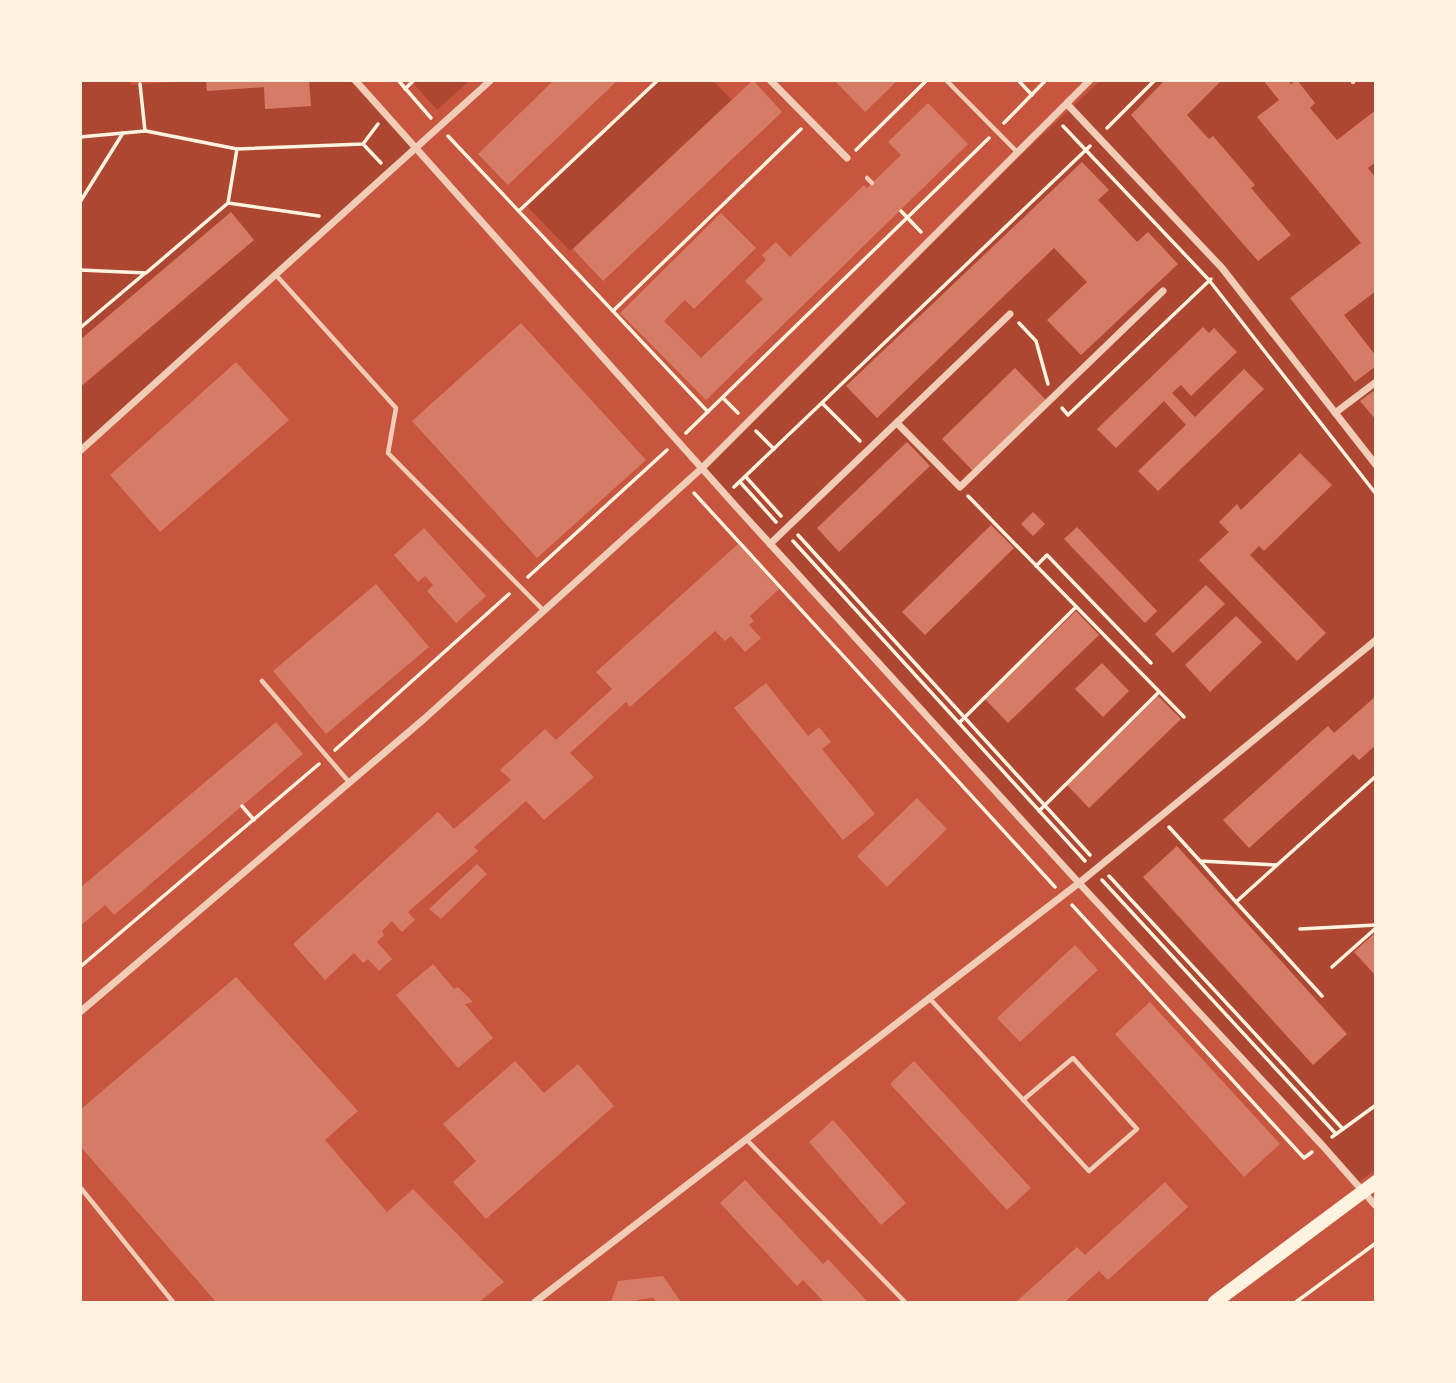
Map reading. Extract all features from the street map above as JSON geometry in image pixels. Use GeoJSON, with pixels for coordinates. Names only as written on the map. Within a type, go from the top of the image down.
{"type":"FeatureCollection","features":[{"type":"Feature","properties":{"kind":"main road"},"geometry":{"type":"LineString","coordinates":[[1215,1303],[1376,1182]]}},
{"type":"Feature","properties":{"kind":"street"},"geometry":{"type":"LineString","coordinates":[[355,80],[677,441],[1376,1206]]}},
{"type":"Feature","properties":{"kind":"street"},"geometry":{"type":"LineString","coordinates":[[80,451],[491,80]]}},
{"type":"Feature","properties":{"kind":"street"},"geometry":{"type":"LineString","coordinates":[[770,80],[847,159]]}},
{"type":"Feature","properties":{"kind":"street"},"geometry":{"type":"LineString","coordinates":[[80,1012],[432,713],[702,468],[1090,80]]}},
{"type":"Feature","properties":{"kind":"street"},"geometry":{"type":"LineString","coordinates":[[1067,104],[1222,268],[1376,466]]}},
{"type":"Feature","properties":{"kind":"street"},"geometry":{"type":"LineString","coordinates":[[897,423],[960,487],[1163,291]]}},
{"type":"Feature","properties":{"kind":"street"},"geometry":{"type":"LineString","coordinates":[[771,544],[1010,314]]}},
{"type":"Feature","properties":{"kind":"street"},"geometry":{"type":"LineString","coordinates":[[1335,413],[1376,382]]}},
{"type":"Feature","properties":{"kind":"street"},"geometry":{"type":"LineString","coordinates":[[536,1303],[1097,869],[1376,640]]}},
{"type":"Feature","properties":{"kind":"lane"},"geometry":{"type":"LineString","coordinates":[[946,80],[1018,153]]}},
{"type":"Feature","properties":{"kind":"lane"},"geometry":{"type":"LineString","coordinates":[[867,178],[873,183]]}},
{"type":"Feature","properties":{"kind":"lane"},"geometry":{"type":"LineString","coordinates":[[275,275],[396,408],[388,453],[544,611]]}},
{"type":"Feature","properties":{"kind":"lane"},"geometry":{"type":"LineString","coordinates":[[262,681],[349,783]]}},
{"type":"Feature","properties":{"kind":"lane"},"geometry":{"type":"LineString","coordinates":[[929,998],[1088,1171],[1137,1129],[1073,1058],[1023,1100]]}},
{"type":"Feature","properties":{"kind":"lane"},"geometry":{"type":"LineString","coordinates":[[746,1139],[905,1303]]}},
{"type":"Feature","properties":{"kind":"lane"},"geometry":{"type":"LineString","coordinates":[[80,1187],[173,1303]]}},
{"type":"Feature","properties":{"kind":"path"},"geometry":{"type":"LineString","coordinates":[[398,80],[439,127],[708,412]]}},
{"type":"Feature","properties":{"kind":"path"},"geometry":{"type":"LineString","coordinates":[[405,89],[414,80]]}},
{"type":"Feature","properties":{"kind":"path"},"geometry":{"type":"LineString","coordinates":[[518,211],[657,80]]}},
{"type":"Feature","properties":{"kind":"path"},"geometry":{"type":"LineString","coordinates":[[847,159],[927,80]]}},
{"type":"Feature","properties":{"kind":"path"},"geometry":{"type":"LineString","coordinates":[[1018,80],[1032,95]]}},
{"type":"Feature","properties":{"kind":"path"},"geometry":{"type":"LineString","coordinates":[[80,967],[327,757],[677,441],[1046,80]]}},
{"type":"Feature","properties":{"kind":"path"},"geometry":{"type":"LineString","coordinates":[[1155,80],[1086,150],[740,482],[787,528],[964,717],[1044,805],[1097,869],[1337,1134]]}},
{"type":"Feature","properties":{"kind":"path"},"geometry":{"type":"LineString","coordinates":[[140,84],[145,131]]}},
{"type":"Feature","properties":{"kind":"path"},"geometry":{"type":"LineString","coordinates":[[363,144],[379,123],[371,115]]}},
{"type":"Feature","properties":{"kind":"path"},"geometry":{"type":"LineString","coordinates":[[1055,117],[1209,280],[1376,494]]}},
{"type":"Feature","properties":{"kind":"path"},"geometry":{"type":"LineString","coordinates":[[613,311],[810,121]]}},
{"type":"Feature","properties":{"kind":"path"},"geometry":{"type":"LineString","coordinates":[[80,137],[145,131],[237,149],[363,144],[382,164]]}},
{"type":"Feature","properties":{"kind":"path"},"geometry":{"type":"LineString","coordinates":[[80,202],[122,133]]}},
{"type":"Feature","properties":{"kind":"path"},"geometry":{"type":"LineString","coordinates":[[80,328],[228,203],[237,149]]}},
{"type":"Feature","properties":{"kind":"path"},"geometry":{"type":"LineString","coordinates":[[228,203],[324,216],[315,225]]}},
{"type":"Feature","properties":{"kind":"path"},"geometry":{"type":"LineString","coordinates":[[901,211],[929,242]]}},
{"type":"Feature","properties":{"kind":"path"},"geometry":{"type":"LineString","coordinates":[[1010,314],[1036,341],[1052,398],[1068,415],[1222,268]]}},
{"type":"Feature","properties":{"kind":"path"},"geometry":{"type":"LineString","coordinates":[[80,270],[146,273]]}},
{"type":"Feature","properties":{"kind":"path"},"geometry":{"type":"LineString","coordinates":[[822,403],[868,450]]}},
{"type":"Feature","properties":{"kind":"path"},"geometry":{"type":"LineString","coordinates":[[746,477],[787,528],[1039,811],[1343,1129]]}},
{"type":"Feature","properties":{"kind":"path"},"geometry":{"type":"LineString","coordinates":[[685,483],[1304,1158]]}},
{"type":"Feature","properties":{"kind":"path"},"geometry":{"type":"LineString","coordinates":[[960,487],[1184,717]]}},
{"type":"Feature","properties":{"kind":"path"},"geometry":{"type":"LineString","coordinates":[[1036,566],[1047,555],[1151,663]]}},
{"type":"Feature","properties":{"kind":"path"},"geometry":{"type":"LineString","coordinates":[[959,723],[1076,607]]}},
{"type":"Feature","properties":{"kind":"path"},"geometry":{"type":"LineString","coordinates":[[1039,811],[1159,692]]}},
{"type":"Feature","properties":{"kind":"path"},"geometry":{"type":"LineString","coordinates":[[1236,902],[1376,776]]}},
{"type":"Feature","properties":{"kind":"path"},"geometry":{"type":"LineString","coordinates":[[242,806],[254,820]]}},
{"type":"Feature","properties":{"kind":"path"},"geometry":{"type":"LineString","coordinates":[[1169,827],[1322,996]]}},
{"type":"Feature","properties":{"kind":"path"},"geometry":{"type":"LineString","coordinates":[[1200,861],[1277,865]]}},
{"type":"Feature","properties":{"kind":"path"},"geometry":{"type":"LineString","coordinates":[[1300,929],[1376,927]]}},
{"type":"Feature","properties":{"kind":"path"},"geometry":{"type":"LineString","coordinates":[[1332,967],[1376,927]]}},
{"type":"Feature","properties":{"kind":"path"},"geometry":{"type":"LineString","coordinates":[[1328,1140],[1376,1105]]}},
{"type":"Feature","properties":{"kind":"path"},"geometry":{"type":"LineString","coordinates":[[1296,1303],[1376,1243]]}},
{"type":"Feature","properties":{"kind":"shaded area"},"geometry":{"type":"Polygon","coordinates":[[[418,80],[469,81],[437,110],[414,84],[418,80]]]}},
{"type":"Feature","properties":{"kind":"shaded area"},"geometry":{"type":"Polygon","coordinates":[[[81,81],[130,81],[131,85],[206,81],[207,91],[264,87],[266,109],[310,106],[309,81],[350,81],[412,148],[81,448],[81,387],[254,240],[230,213],[81,339],[81,81]]]}},
{"type":"Feature","properties":{"kind":"shaded area"},"geometry":{"type":"Polygon","coordinates":[[[659,81],[713,81],[732,100],[570,251],[526,205],[659,81]]]}},
{"type":"Feature","properties":{"kind":"shaded area"},"geometry":{"type":"Polygon","coordinates":[[[1100,81],[1375,81],[1375,1170],[1359,1182],[706,469],[1020,156],[1100,81]]]}},
{"type":"Feature","properties":{"kind":"building"},"geometry":{"type":"Polygon","coordinates":[[[206,80],[309,80],[311,106],[265,109],[264,87],[207,91],[206,80]]]}},
{"type":"Feature","properties":{"kind":"building"},"geometry":{"type":"Polygon","coordinates":[[[554,80],[618,80],[508,185],[478,154],[554,80]]]}},
{"type":"Feature","properties":{"kind":"building"},"geometry":{"type":"Polygon","coordinates":[[[753,80],[782,112],[603,281],[573,249],[753,80]]]}},
{"type":"Feature","properties":{"kind":"building"},"geometry":{"type":"Polygon","coordinates":[[[834,80],[898,80],[865,112],[834,80]]]}},
{"type":"Feature","properties":{"kind":"building"},"geometry":{"type":"Polygon","coordinates":[[[1165,80],[1222,80],[1187,115],[1209,139],[1213,136],[1255,185],[1251,188],[1291,235],[1258,261],[1131,115],[1165,80]]]}},
{"type":"Feature","properties":{"kind":"building"},"geometry":{"type":"Polygon","coordinates":[[[1263,80],[1287,80],[1291,84],[1297,80],[1315,103],[1310,108],[1337,140],[1376,110],[1376,162],[1368,168],[1376,178],[1376,291],[1344,315],[1376,356],[1376,366],[1355,382],[1290,298],[1361,243],[1257,117],[1279,100],[1263,80]]]}},
{"type":"Feature","properties":{"kind":"building"},"geometry":{"type":"Polygon","coordinates":[[[928,103],[968,144],[706,400],[620,313],[721,213],[756,248],[694,309],[685,300],[664,321],[701,358],[763,299],[745,281],[766,260],[762,255],[776,242],[790,257],[864,185],[867,188],[901,155],[888,142],[928,103]]]}},
{"type":"Feature","properties":{"kind":"building"},"geometry":{"type":"Polygon","coordinates":[[[1082,162],[1109,190],[1098,200],[1137,242],[1148,232],[1178,264],[1081,355],[1047,320],[1087,282],[1054,248],[877,418],[846,386],[1082,162]]]}},
{"type":"Feature","properties":{"kind":"building"},"geometry":{"type":"Polygon","coordinates":[[[231,212],[254,240],[80,387],[80,340],[231,212]]]}},
{"type":"Feature","properties":{"kind":"building"},"geometry":{"type":"Polygon","coordinates":[[[521,323],[646,460],[537,558],[412,421],[521,323]]]}},
{"type":"Feature","properties":{"kind":"building"},"geometry":{"type":"Polygon","coordinates":[[[1203,327],[1209,333],[1214,328],[1237,352],[1191,396],[1181,385],[1172,393],[1195,417],[1244,369],[1264,389],[1158,491],[1138,471],[1186,425],[1164,401],[1116,448],[1097,429],[1203,327]]]}},
{"type":"Feature","properties":{"kind":"building"},"geometry":{"type":"Polygon","coordinates":[[[236,362],[289,420],[160,532],[110,475],[236,362]]]}},
{"type":"Feature","properties":{"kind":"building"},"geometry":{"type":"Polygon","coordinates":[[[1015,368],[1046,400],[973,471],[942,439],[1015,368]]]}},
{"type":"Feature","properties":{"kind":"building"},"geometry":{"type":"Polygon","coordinates":[[[1376,389],[1376,420],[1360,401],[1376,389]]]}},
{"type":"Feature","properties":{"kind":"building"},"geometry":{"type":"Polygon","coordinates":[[[907,442],[930,466],[839,552],[817,528],[907,442]]]}},
{"type":"Feature","properties":{"kind":"building"},"geometry":{"type":"Polygon","coordinates":[[[1300,453],[1332,485],[1264,551],[1259,546],[1250,555],[1326,633],[1297,661],[1199,560],[1229,532],[1219,522],[1237,504],[1241,510],[1300,453]]]}},
{"type":"Feature","properties":{"kind":"building"},"geometry":{"type":"Polygon","coordinates":[[[1033,512],[1045,524],[1033,536],[1021,524],[1033,512]]]}},
{"type":"Feature","properties":{"kind":"building"},"geometry":{"type":"Polygon","coordinates":[[[991,525],[1014,548],[925,635],[902,612],[991,525]]]}},
{"type":"Feature","properties":{"kind":"building"},"geometry":{"type":"Polygon","coordinates":[[[1077,527],[1157,611],[1145,623],[1064,539],[1077,527]]]}},
{"type":"Feature","properties":{"kind":"building"},"geometry":{"type":"Polygon","coordinates":[[[424,528],[486,596],[456,623],[427,591],[433,585],[425,576],[418,582],[394,555],[424,528]]]}},
{"type":"Feature","properties":{"kind":"building"},"geometry":{"type":"Polygon","coordinates":[[[738,544],[779,589],[750,616],[754,621],[749,625],[761,638],[745,652],[731,636],[725,641],[715,631],[630,707],[626,702],[570,753],[594,777],[544,820],[526,801],[474,847],[478,851],[408,912],[415,920],[402,932],[392,921],[382,931],[384,935],[377,942],[392,959],[379,971],[368,959],[363,963],[354,953],[325,980],[293,944],[438,812],[454,829],[511,780],[500,770],[545,729],[556,740],[612,689],[596,672],[738,544]]]}},
{"type":"Feature","properties":{"kind":"building"},"geometry":{"type":"Polygon","coordinates":[[[376,584],[429,647],[326,734],[273,671],[376,584]]]}},
{"type":"Feature","properties":{"kind":"building"},"geometry":{"type":"Polygon","coordinates":[[[1206,585],[1225,604],[1173,653],[1155,634],[1206,585]]]}},
{"type":"Feature","properties":{"kind":"building"},"geometry":{"type":"Polygon","coordinates":[[[1076,611],[1099,635],[1008,723],[985,699],[1076,611]]]}},
{"type":"Feature","properties":{"kind":"building"},"geometry":{"type":"Polygon","coordinates":[[[1236,616],[1262,642],[1210,692],[1185,665],[1236,616]]]}},
{"type":"Feature","properties":{"kind":"building"},"geometry":{"type":"Polygon","coordinates":[[[1102,663],[1129,691],[1103,717],[1075,689],[1102,663]]]}},
{"type":"Feature","properties":{"kind":"building"},"geometry":{"type":"Polygon","coordinates":[[[766,683],[808,736],[819,727],[831,742],[822,749],[875,814],[843,840],[734,708],[766,683]]]}},
{"type":"Feature","properties":{"kind":"building"},"geometry":{"type":"Polygon","coordinates":[[[1158,696],[1181,719],[1089,808],[1067,785],[1158,696]]]}},
{"type":"Feature","properties":{"kind":"building"},"geometry":{"type":"Polygon","coordinates":[[[1376,696],[1376,745],[1359,760],[1353,754],[1249,848],[1223,820],[1328,726],[1334,733],[1376,696]]]}},
{"type":"Feature","properties":{"kind":"building"},"geometry":{"type":"Polygon","coordinates":[[[276,722],[303,754],[114,915],[105,905],[80,926],[80,888],[276,722]]]}},
{"type":"Feature","properties":{"kind":"building"},"geometry":{"type":"Polygon","coordinates":[[[917,798],[947,829],[887,887],[857,856],[917,798]]]}},
{"type":"Feature","properties":{"kind":"building"},"geometry":{"type":"Polygon","coordinates":[[[1177,846],[1347,1034],[1313,1065],[1143,877],[1177,846]]]}},
{"type":"Feature","properties":{"kind":"building"},"geometry":{"type":"Polygon","coordinates":[[[477,864],[487,874],[441,919],[429,909],[477,864]]]}},
{"type":"Feature","properties":{"kind":"building"},"geometry":{"type":"Polygon","coordinates":[[[1376,932],[1376,976],[1354,952],[1376,932]]]}},
{"type":"Feature","properties":{"kind":"building"},"geometry":{"type":"Polygon","coordinates":[[[1075,945],[1098,970],[1020,1042],[997,1018],[1075,945]]]}},
{"type":"Feature","properties":{"kind":"building"},"geometry":{"type":"Polygon","coordinates":[[[433,964],[454,989],[458,987],[473,1002],[465,1004],[493,1038],[458,1068],[396,995],[433,964]]]}},
{"type":"Feature","properties":{"kind":"building"},"geometry":{"type":"Polygon","coordinates":[[[236,977],[358,1111],[325,1140],[387,1212],[413,1189],[504,1282],[479,1302],[216,1302],[80,1146],[80,1110],[236,977]]]}},
{"type":"Feature","properties":{"kind":"building"},"geometry":{"type":"Polygon","coordinates":[[[1150,1002],[1280,1144],[1244,1177],[1115,1034],[1150,1002]]]}},
{"type":"Feature","properties":{"kind":"building"},"geometry":{"type":"Polygon","coordinates":[[[515,1061],[544,1093],[578,1064],[614,1106],[486,1219],[453,1182],[476,1161],[443,1124],[515,1061]]]}},
{"type":"Feature","properties":{"kind":"building"},"geometry":{"type":"Polygon","coordinates":[[[914,1061],[1031,1188],[1007,1210],[890,1084],[914,1061]]]}},
{"type":"Feature","properties":{"kind":"building"},"geometry":{"type":"Polygon","coordinates":[[[833,1120],[906,1203],[881,1225],[809,1142],[833,1120]]]}},
{"type":"Feature","properties":{"kind":"building"},"geometry":{"type":"Polygon","coordinates":[[[745,1180],[823,1264],[828,1259],[868,1302],[824,1302],[803,1280],[797,1286],[720,1203],[745,1180]]]}},
{"type":"Feature","properties":{"kind":"building"},"geometry":{"type":"Polygon","coordinates":[[[1165,1182],[1188,1207],[1108,1280],[1099,1271],[1065,1302],[1016,1302],[1077,1247],[1085,1255],[1165,1182]]]}},
{"type":"Feature","properties":{"kind":"building"},"geometry":{"type":"Polygon","coordinates":[[[663,1276],[681,1302],[657,1302],[653,1298],[636,1302],[611,1302],[618,1281],[663,1276]]]}}]}
